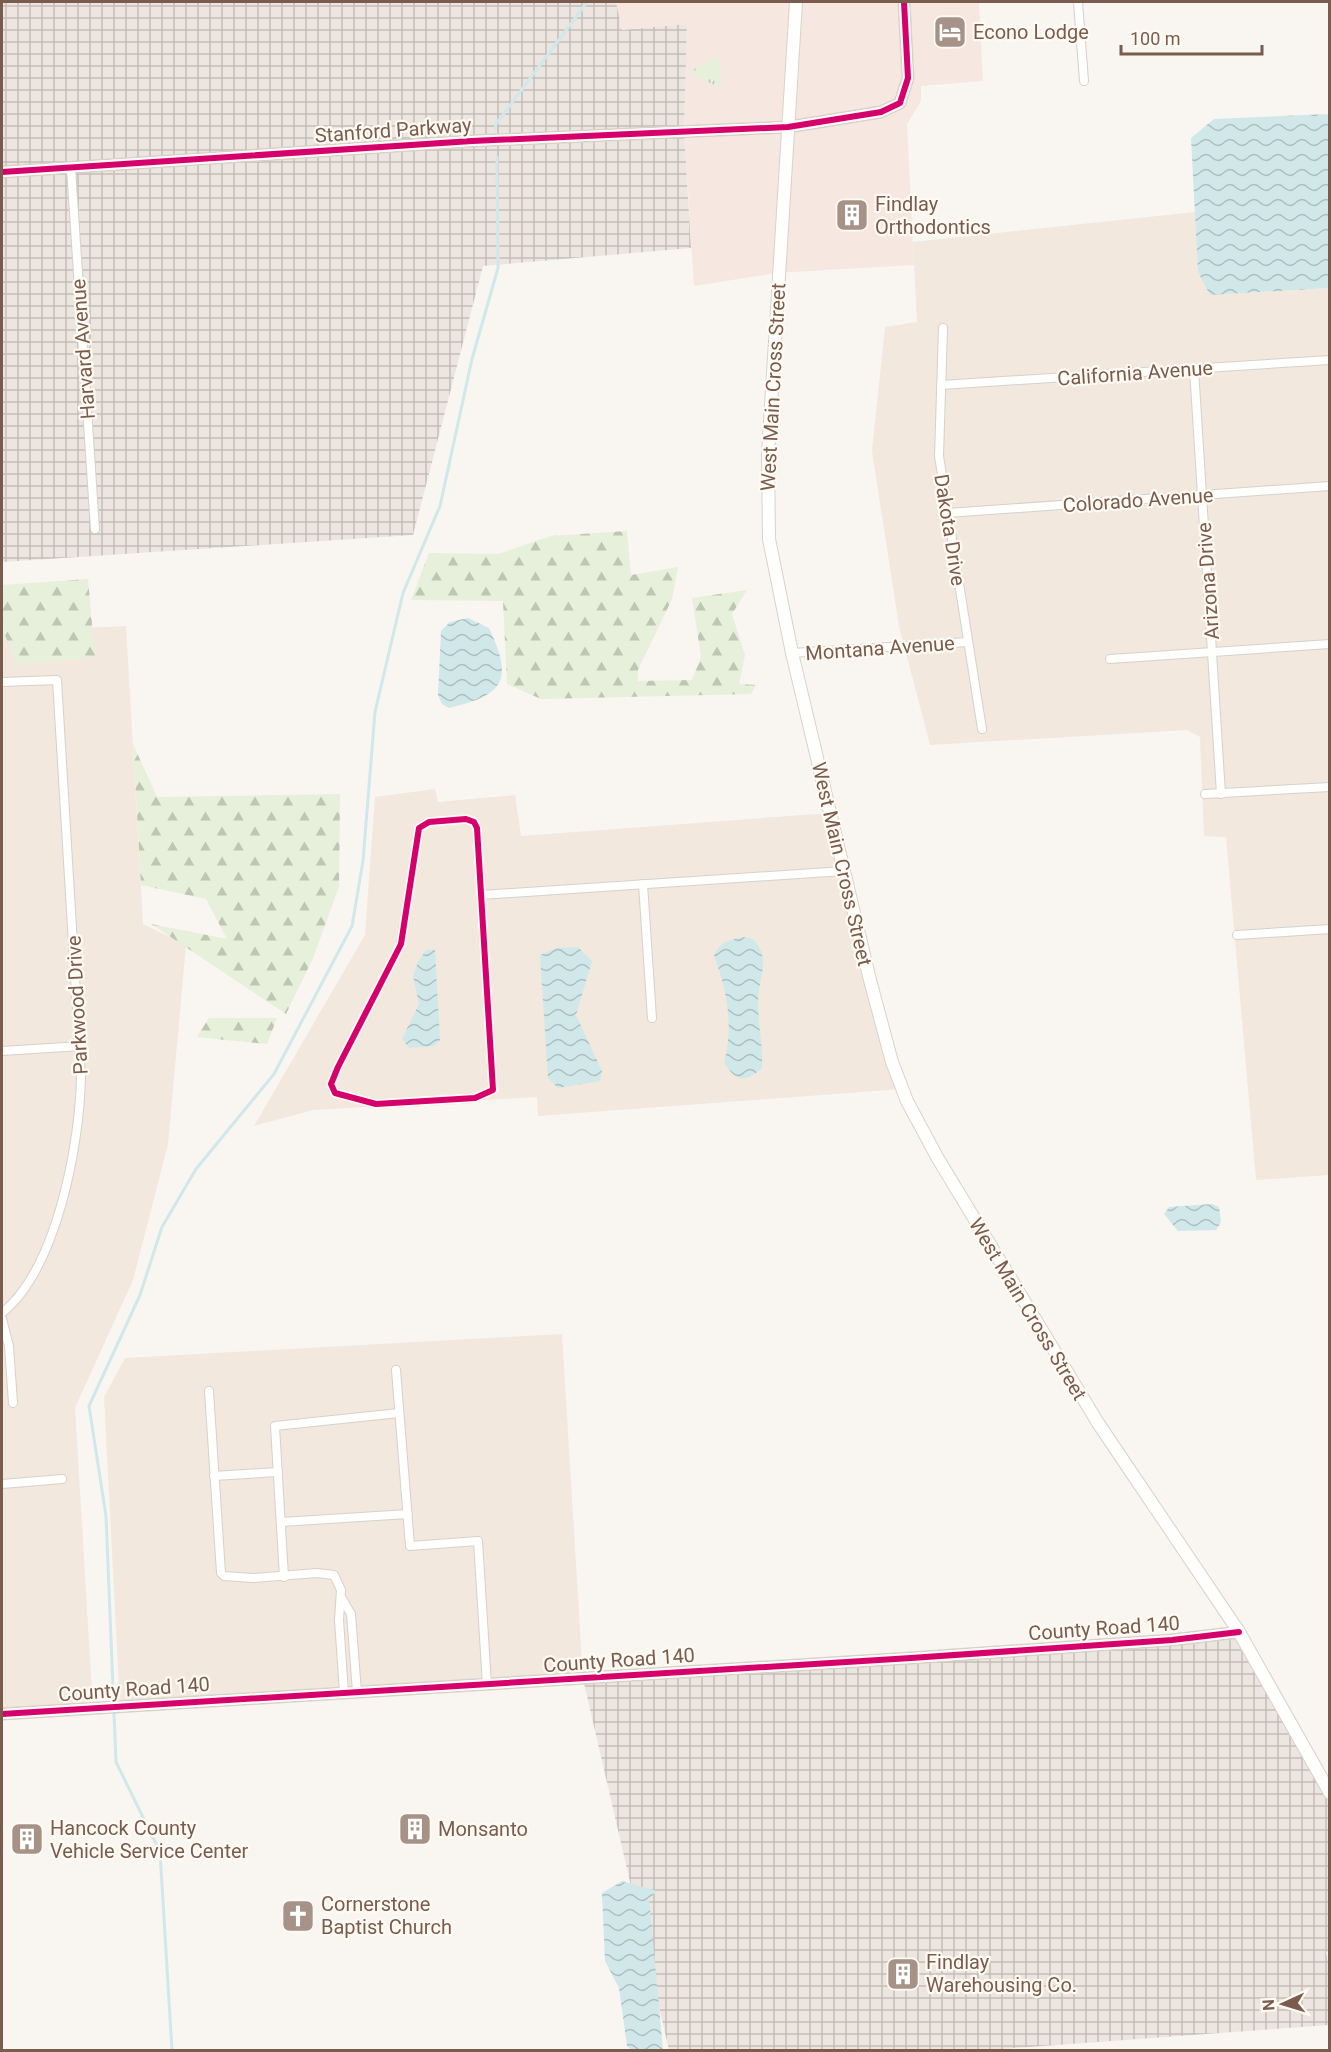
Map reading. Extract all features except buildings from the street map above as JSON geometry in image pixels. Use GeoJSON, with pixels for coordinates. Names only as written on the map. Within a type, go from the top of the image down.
{"type":"FeatureCollection","features":[{"type":"Feature","properties":{"kind":"main road","name":"West Main Cross Street"},"geometry":{"type":"LineString","coordinates":[[796,2],[767,497],[772,560],[844,871],[892,1062],[920,1127],[1098,1423],[1239,1632],[1329,1793]]}},
{"type":"Feature","properties":{"kind":"street","name":"Stanford Parkway"},"geometry":{"type":"LineString","coordinates":[[2,172],[472,141],[788,127],[882,111],[900,103],[908,78],[904,2]]}},
{"type":"Feature","properties":{"kind":"street"},"geometry":{"type":"LineString","coordinates":[[1078,2],[1084,81]]}},
{"type":"Feature","properties":{"kind":"street","name":"Harvard Avenue"},"geometry":{"type":"LineString","coordinates":[[71,168],[95,529]]}},
{"type":"Feature","properties":{"kind":"street","name":"Dakota Drive"},"geometry":{"type":"LineString","coordinates":[[943,328],[939,456],[982,729]]}},
{"type":"Feature","properties":{"kind":"street","name":"California Avenue"},"geometry":{"type":"LineString","coordinates":[[941,385],[1329,360]]}},
{"type":"Feature","properties":{"kind":"street","name":"Arizona Drive"},"geometry":{"type":"LineString","coordinates":[[1194,369],[1221,794]]}},
{"type":"Feature","properties":{"kind":"street","name":"Colorado Avenue"},"geometry":{"type":"LineString","coordinates":[[947,513],[1329,486]]}},
{"type":"Feature","properties":{"kind":"street","name":"Montana Avenue"},"geometry":{"type":"LineString","coordinates":[[792,653],[968,642]]}},
{"type":"Feature","properties":{"kind":"street"},"geometry":{"type":"LineString","coordinates":[[1110,659],[1329,644]]}},
{"type":"Feature","properties":{"kind":"street","name":"Parkwood Drive"},"geometry":{"type":"LineString","coordinates":[[2,682],[57,680],[81,1046],[78,1128],[62,1201],[48,1240],[26,1285],[19,1297],[2,1313]]}},
{"type":"Feature","properties":{"kind":"street"},"geometry":{"type":"LineString","coordinates":[[1205,795],[1329,787]]}},
{"type":"Feature","properties":{"kind":"street"},"geometry":{"type":"LineString","coordinates":[[466,819],[474,822],[481,895],[493,1090],[475,1098],[376,1104],[335,1093],[331,1084],[338,1067],[401,944],[419,828],[422,824],[466,819]]}},
{"type":"Feature","properties":{"kind":"street"},"geometry":{"type":"LineString","coordinates":[[481,895],[844,871]]}},
{"type":"Feature","properties":{"kind":"street"},"geometry":{"type":"LineString","coordinates":[[643,884],[652,1018]]}},
{"type":"Feature","properties":{"kind":"street"},"geometry":{"type":"LineString","coordinates":[[1238,935],[1329,929]]}},
{"type":"Feature","properties":{"kind":"street"},"geometry":{"type":"LineString","coordinates":[[2,1051],[81,1046]]}},
{"type":"Feature","properties":{"kind":"street"},"geometry":{"type":"LineString","coordinates":[[2,1319],[9,1346],[13,1403]]}},
{"type":"Feature","properties":{"kind":"street"},"geometry":{"type":"LineString","coordinates":[[396,1370],[410,1546],[478,1541],[487,1685]]}},
{"type":"Feature","properties":{"kind":"street"},"geometry":{"type":"LineString","coordinates":[[209,1391],[221,1573],[224,1576],[253,1578],[317,1573],[334,1575],[341,1597],[351,1614],[357,1692]]}},
{"type":"Feature","properties":{"kind":"street"},"geometry":{"type":"LineString","coordinates":[[284,1577],[275,1426],[399,1413]]}},
{"type":"Feature","properties":{"kind":"street"},"geometry":{"type":"LineString","coordinates":[[214,1476],[278,1472]]}},
{"type":"Feature","properties":{"kind":"street"},"geometry":{"type":"LineString","coordinates":[[2,1484],[62,1479]]}},
{"type":"Feature","properties":{"kind":"street"},"geometry":{"type":"LineString","coordinates":[[281,1522],[408,1514]]}},
{"type":"Feature","properties":{"kind":"street"},"geometry":{"type":"LineString","coordinates":[[341,1597],[339,1620],[345,1693]]}},
{"type":"Feature","properties":{"kind":"street","name":"County Road 140"},"geometry":{"type":"LineString","coordinates":[[2,1714],[1172,1640],[1239,1632]]}},
{"type":"Feature","properties":{"kind":"shaded area"},"geometry":{"type":"Polygon","coordinates":[[[2,2],[616,2],[622,30],[687,24],[684,130],[691,248],[483,266],[413,535],[2,562],[2,2]]]}},
{"type":"Feature","properties":{"kind":"shaded area"},"geometry":{"type":"Polygon","coordinates":[[[616,2],[979,2],[983,81],[921,86],[921,101],[907,124],[914,265],[776,273],[694,286],[684,130],[687,24],[622,30],[616,2]]]}},
{"type":"Feature","properties":{"kind":"shaded area"},"geometry":{"type":"Polygon","coordinates":[[[1195,212],[1198,271],[1210,295],[1329,288],[1329,1175],[1256,1180],[1226,837],[1204,836],[1200,737],[1187,730],[930,745],[899,626],[872,451],[885,327],[917,322],[913,242],[1195,212]]]}},
{"type":"Feature","properties":{"kind":"shaded area"},"geometry":{"type":"Polygon","coordinates":[[[126,626],[143,924],[186,945],[168,1144],[133,1280],[75,1408],[93,1709],[2,1714],[2,632],[126,626]]]}},
{"type":"Feature","properties":{"kind":"shaded area"},"geometry":{"type":"Polygon","coordinates":[[[435,789],[438,802],[515,795],[521,836],[830,813],[902,1089],[538,1116],[537,1097],[313,1110],[254,1126],[365,935],[375,797],[435,789]]]}},
{"type":"Feature","properties":{"kind":"shaded area"},"geometry":{"type":"Polygon","coordinates":[[[562,1334],[583,1679],[120,1707],[104,1397],[125,1358],[562,1334]]]}},
{"type":"Feature","properties":{"kind":"shaded area"},"geometry":{"type":"Polygon","coordinates":[[[1239,1632],[1329,1793],[1330,1950],[1326,1952],[1330,1969],[1329,2025],[988,2050],[669,2050],[583,1679],[1239,1632]]]}},
{"type":"Feature","properties":{"kind":"green space"},"geometry":{"type":"Polygon","coordinates":[[[719,55],[721,88],[688,73],[719,55]]]}},
{"type":"Feature","properties":{"kind":"green space"},"geometry":{"type":"Polygon","coordinates":[[[627,531],[631,575],[678,567],[672,599],[638,670],[638,681],[692,680],[701,657],[692,598],[747,590],[732,614],[745,655],[739,684],[756,685],[751,694],[541,699],[507,684],[503,601],[411,600],[429,553],[498,554],[551,536],[627,531]]]}},
{"type":"Feature","properties":{"kind":"green space"},"geometry":{"type":"Polygon","coordinates":[[[88,579],[95,657],[17,664],[2,628],[2,585],[88,579]]]}},
{"type":"Feature","properties":{"kind":"green space"},"geometry":{"type":"Polygon","coordinates":[[[133,744],[157,797],[340,794],[339,887],[313,958],[286,1014],[151,924],[227,939],[206,899],[141,885],[133,744]]]}},
{"type":"Feature","properties":{"kind":"green space"},"geometry":{"type":"Polygon","coordinates":[[[209,1018],[277,1018],[267,1044],[197,1037],[209,1018]]]}},
{"type":"Feature","properties":{"kind":"water"},"geometry":{"type":"Polygon","coordinates":[[[1329,114],[1329,288],[1210,295],[1198,272],[1191,138],[1214,119],[1329,114]]]}},
{"type":"Feature","properties":{"kind":"water"},"geometry":{"type":"Polygon","coordinates":[[[468,618],[489,628],[497,646],[502,673],[499,683],[492,691],[468,703],[449,708],[442,704],[438,695],[441,631],[450,622],[468,618]]]}},
{"type":"Feature","properties":{"kind":"water"},"geometry":{"type":"Polygon","coordinates":[[[744,937],[753,939],[759,946],[763,961],[758,1002],[762,1068],[750,1076],[740,1078],[732,1073],[724,1062],[729,1022],[728,1008],[714,956],[719,947],[726,942],[744,937]]]}},
{"type":"Feature","properties":{"kind":"water"},"geometry":{"type":"Polygon","coordinates":[[[578,947],[592,961],[576,1015],[602,1071],[600,1081],[558,1088],[548,1078],[540,955],[556,948],[578,947]]]}},
{"type":"Feature","properties":{"kind":"water"},"geometry":{"type":"Polygon","coordinates":[[[426,950],[435,950],[440,1040],[434,1046],[409,1048],[402,1039],[419,1004],[413,976],[426,950]]]}},
{"type":"Feature","properties":{"kind":"water"},"geometry":{"type":"Polygon","coordinates":[[[1212,1204],[1219,1207],[1221,1222],[1216,1230],[1178,1231],[1164,1214],[1169,1207],[1212,1204]]]}},
{"type":"Feature","properties":{"kind":"water"},"geometry":{"type":"Polygon","coordinates":[[[622,1881],[657,1891],[649,1899],[663,2050],[632,2050],[627,2046],[619,1988],[605,1961],[602,1893],[622,1881]]]}},
{"type":"Feature","properties":{"kind":"waterway"},"geometry":{"type":"LineString","coordinates":[[495,129],[496,124],[587,2]]}},
{"type":"Feature","properties":{"kind":"waterway"},"geometry":{"type":"LineString","coordinates":[[172,2050],[160,1852],[116,1762],[106,1516],[89,1406],[140,1295],[162,1227],[196,1169],[274,1074],[352,926],[363,861],[375,712],[403,593],[440,506],[472,359],[498,268],[497,157]]}},
{"type":"Feature","properties":{"kind":"cycle path"},"geometry":{"type":"LineString","coordinates":[[2,172],[472,141],[788,127],[881,112],[900,103],[908,78],[904,2]]}},
{"type":"Feature","properties":{"kind":"cycle path"},"geometry":{"type":"LineString","coordinates":[[466,819],[474,822],[477,828],[493,1090],[475,1098],[376,1104],[335,1093],[331,1084],[338,1067],[401,944],[419,828],[429,822],[466,819]]}},
{"type":"Feature","properties":{"kind":"cycle path"},"geometry":{"type":"LineString","coordinates":[[2,1714],[911,1658],[1172,1640],[1239,1632]]}},
{"type":"Feature","properties":{"kind":"place","name":"Econo Lodge"},"geometry":{"type":"Point","coordinates":[950,32]}},
{"type":"Feature","properties":{"kind":"place","name":"Findlay Orthodontics"},"geometry":{"type":"Point","coordinates":[852,215]}},
{"type":"Feature","properties":{"kind":"place","name":"Monsanto"},"geometry":{"type":"Point","coordinates":[415,1829]}},
{"type":"Feature","properties":{"kind":"place","name":"Hancock County Vehicle Service Center"},"geometry":{"type":"Point","coordinates":[27,1839]}},
{"type":"Feature","properties":{"kind":"place","name":"Cornerstone Baptist Church"},"geometry":{"type":"Point","coordinates":[298,1916]}},
{"type":"Feature","properties":{"kind":"place","name":"Findlay Warehousing Co."},"geometry":{"type":"Point","coordinates":[903,1974]}}]}
